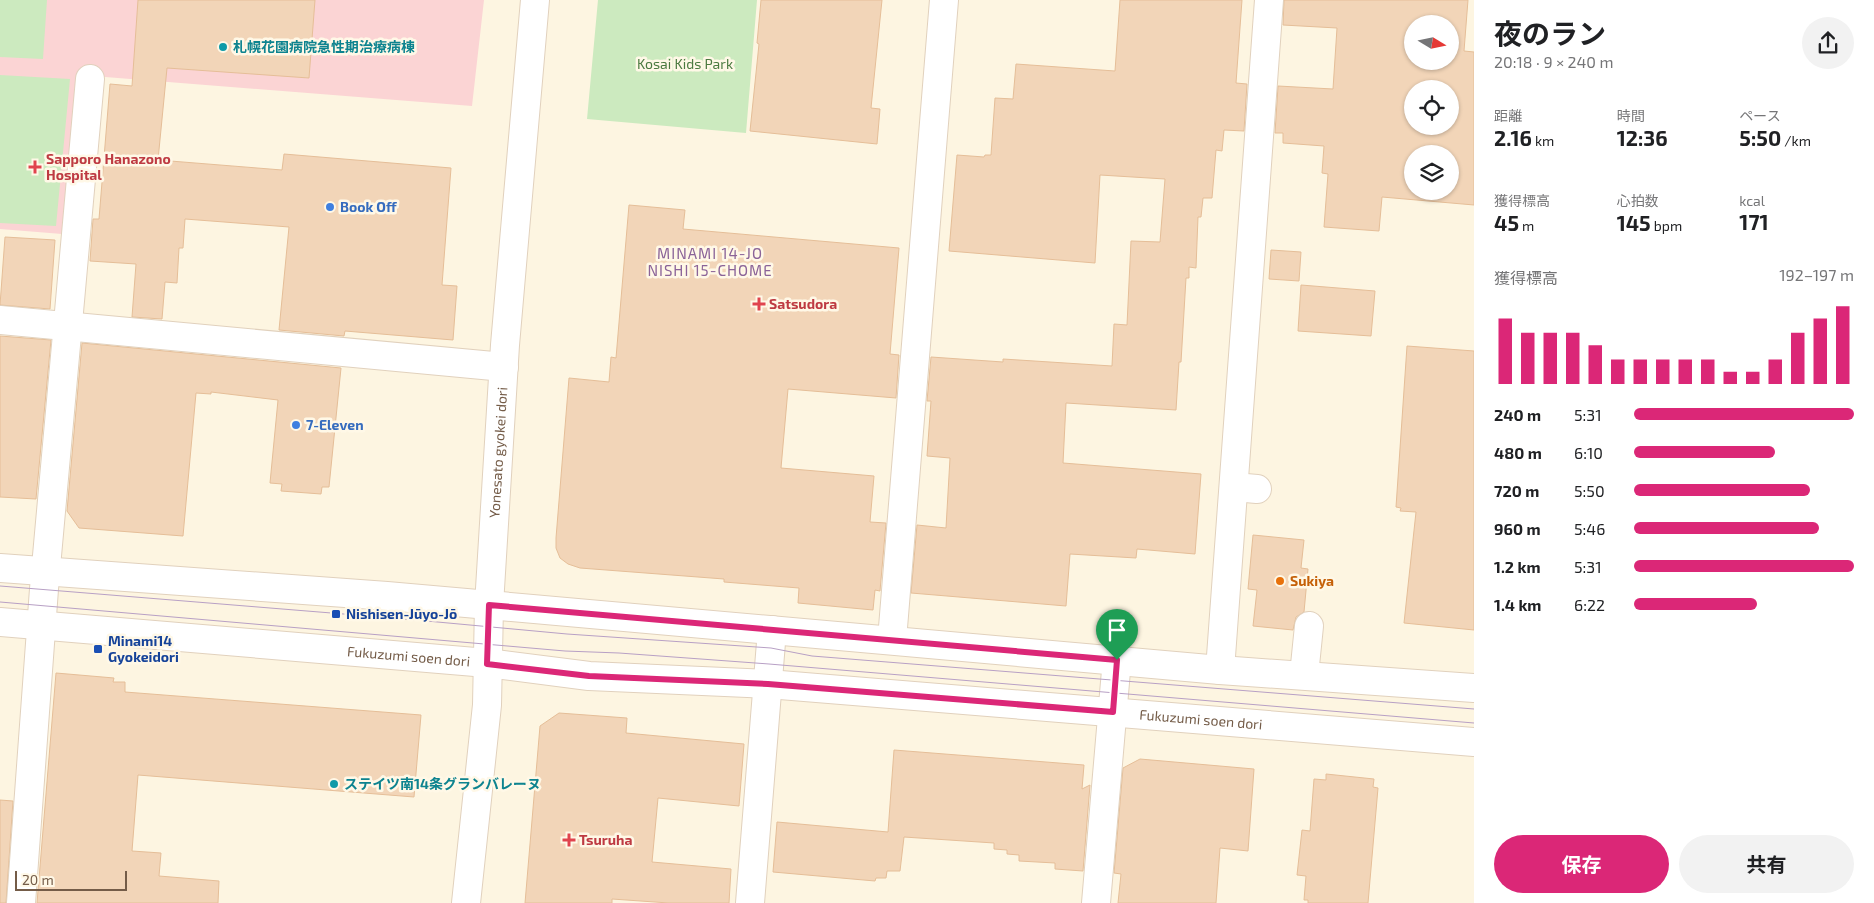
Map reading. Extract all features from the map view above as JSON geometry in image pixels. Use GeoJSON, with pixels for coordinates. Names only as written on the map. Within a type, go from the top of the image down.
{"type":"FeatureCollection","features":[{"type":"Feature","properties":{"kind":"street","name":"Yonesato gyokei dori"},"geometry":{"type":"LineString","coordinates":[[466,903],[487,706],[489,605],[504,367],[535,0]]}},
{"type":"Feature","properties":{"kind":"street"},"geometry":{"type":"LineString","coordinates":[[892,640],[944,0]]}},
{"type":"Feature","properties":{"kind":"street"},"geometry":{"type":"LineString","coordinates":[[1220,670],[1246,488],[1269,0]]}},
{"type":"Feature","properties":{"kind":"street"},"geometry":{"type":"LineString","coordinates":[[21,903],[46,571],[90,79]]}},
{"type":"Feature","properties":{"kind":"street"},"geometry":{"type":"LineString","coordinates":[[0,320],[504,367]]}},
{"type":"Feature","properties":{"kind":"street"},"geometry":{"type":"LineString","coordinates":[[0,568],[489,605],[1220,670],[1474,688]]}},
{"type":"Feature","properties":{"kind":"street","name":"Fukuzumi soen dori"},"geometry":{"type":"LineString","coordinates":[[0,622],[487,664],[589,676],[768,684],[1474,742]]}},
{"type":"Feature","properties":{"kind":"street"},"geometry":{"type":"LineString","coordinates":[[1304,675],[1309,626]]}},
{"type":"Feature","properties":{"kind":"street"},"geometry":{"type":"LineString","coordinates":[[750,903],[772,630]]}},
{"type":"Feature","properties":{"kind":"street"},"geometry":{"type":"LineString","coordinates":[[1096,903],[1117,660]]}},
{"type":"Feature","properties":{"kind":"shaded area","name":"Sapporo Hanazono Hospital"},"geometry":{"type":"Polygon","coordinates":[[[0,0],[484,0],[472,106],[80,75],[62,234],[0,229],[0,0]]]}},
{"type":"Feature","properties":{"kind":"green space"},"geometry":{"type":"Polygon","coordinates":[[[0,0],[47,0],[43,59],[0,57],[0,0]]]}},
{"type":"Feature","properties":{"kind":"green space","name":"Kosai Kids Park"},"geometry":{"type":"Polygon","coordinates":[[[598,0],[757,0],[746,133],[587,119],[598,0]]]}},
{"type":"Feature","properties":{"kind":"green space"},"geometry":{"type":"Polygon","coordinates":[[[0,75],[70,79],[56,226],[0,223],[0,75]]]}},
{"type":"Feature","properties":{"kind":"building"},"geometry":{"type":"Polygon","coordinates":[[[138,0],[315,0],[309,78],[167,68],[158,160],[282,170],[284,154],[451,168],[442,285],[457,286],[453,340],[345,331],[344,336],[279,330],[289,227],[185,219],[183,248],[179,248],[177,283],[165,282],[162,319],[132,317],[136,264],[90,261],[93,219],[99,219],[110,84],[132,86],[138,0]]]}},
{"type":"Feature","properties":{"kind":"building"},"geometry":{"type":"Polygon","coordinates":[[[761,0],[882,0],[871,108],[880,109],[877,144],[750,131],[759,44],[757,43],[761,0]]]}},
{"type":"Feature","properties":{"kind":"building"},"geometry":{"type":"Polygon","coordinates":[[[1120,0],[1242,0],[1236,83],[1247,84],[1244,131],[1224,130],[1222,151],[1216,150],[1212,198],[1203,198],[1201,217],[1198,217],[1196,268],[1189,267],[1189,278],[1186,278],[1176,410],[1066,403],[1063,463],[1201,474],[1195,554],[1137,549],[1136,558],[1070,554],[1066,606],[911,593],[917,525],[946,528],[950,458],[927,456],[931,401],[927,401],[931,357],[1003,362],[1003,359],[1112,366],[1114,324],[1127,325],[1131,241],[1160,242],[1165,179],[1100,175],[1095,263],[949,251],[957,155],[984,157],[985,155],[991,155],[995,98],[1013,99],[1016,64],[1115,71],[1120,0]]]}},
{"type":"Feature","properties":{"kind":"building"},"geometry":{"type":"Polygon","coordinates":[[[1284,0],[1468,0],[1464,51],[1474,52],[1474,205],[1416,200],[1459,200],[1459,145],[1404,145],[1404,199],[1382,197],[1379,231],[1324,227],[1328,174],[1322,173],[1324,146],[1283,143],[1283,133],[1275,133],[1278,86],[1333,89],[1337,28],[1283,25],[1284,0]]]}},
{"type":"Feature","properties":{"kind":"building"},"geometry":{"type":"Polygon","coordinates":[[[629,205],[685,210],[683,229],[899,248],[890,354],[899,355],[896,398],[788,389],[781,468],[874,476],[870,522],[886,523],[880,591],[875,590],[873,610],[798,603],[799,588],[724,582],[724,579],[580,568],[568,564],[560,558],[556,548],[556,538],[569,378],[609,382],[611,357],[616,358],[629,205]]]}},
{"type":"Feature","properties":{"kind":"building"},"geometry":{"type":"Polygon","coordinates":[[[5,237],[55,240],[50,309],[0,305],[5,237]]]}},
{"type":"Feature","properties":{"kind":"building"},"geometry":{"type":"Polygon","coordinates":[[[1271,250],[1301,252],[1299,281],[1269,279],[1271,250]]]}},
{"type":"Feature","properties":{"kind":"building"},"geometry":{"type":"Polygon","coordinates":[[[1301,285],[1375,291],[1371,336],[1298,331],[1301,285]]]}},
{"type":"Feature","properties":{"kind":"building"},"geometry":{"type":"Polygon","coordinates":[[[0,336],[51,340],[36,499],[0,497],[0,336]]]}},
{"type":"Feature","properties":{"kind":"building"},"geometry":{"type":"Polygon","coordinates":[[[82,343],[341,368],[329,487],[322,487],[321,494],[281,491],[282,484],[270,483],[278,400],[211,392],[211,394],[196,393],[183,536],[79,528],[67,511],[82,343]]]}},
{"type":"Feature","properties":{"kind":"building"},"geometry":{"type":"Polygon","coordinates":[[[1407,346],[1474,351],[1474,630],[1404,623],[1416,512],[1400,511],[1401,508],[1396,507],[1407,346]]]}},
{"type":"Feature","properties":{"kind":"building"},"geometry":{"type":"Polygon","coordinates":[[[1253,535],[1304,540],[1301,568],[1308,569],[1304,612],[1296,617],[1293,630],[1253,626],[1257,590],[1248,589],[1253,535]]]}},
{"type":"Feature","properties":{"kind":"building","name":"ステイツ南14条グランバレーヌ"},"geometry":{"type":"Polygon","coordinates":[[[56,673],[114,678],[113,682],[125,682],[125,692],[421,715],[414,797],[138,775],[132,851],[161,853],[159,876],[219,881],[218,903],[37,903],[56,673]]]}},
{"type":"Feature","properties":{"kind":"building"},"geometry":{"type":"Polygon","coordinates":[[[559,713],[627,718],[626,733],[744,744],[739,806],[658,798],[652,862],[731,869],[729,903],[669,903],[612,899],[612,903],[525,903],[540,726],[559,713]]]}},
{"type":"Feature","properties":{"kind":"building"},"geometry":{"type":"Polygon","coordinates":[[[894,750],[1084,765],[1082,789],[1090,785],[1083,871],[1055,869],[1055,863],[1019,861],[1019,855],[1007,854],[1007,850],[994,849],[994,843],[904,837],[900,871],[887,871],[886,878],[876,878],[875,881],[773,872],[777,822],[888,832],[894,750]]]}},
{"type":"Feature","properties":{"kind":"building"},"geometry":{"type":"Polygon","coordinates":[[[1140,759],[1254,769],[1248,851],[1220,848],[1216,903],[1118,903],[1121,874],[1114,873],[1123,768],[1140,759]]]}},
{"type":"Feature","properties":{"kind":"building"},"geometry":{"type":"Polygon","coordinates":[[[1326,774],[1374,779],[1373,787],[1378,788],[1368,903],[1308,903],[1308,900],[1304,900],[1306,876],[1297,875],[1302,830],[1310,831],[1314,779],[1326,780],[1326,774]]]}},
{"type":"Feature","properties":{"kind":"building"},"geometry":{"type":"Polygon","coordinates":[[[0,800],[13,801],[6,903],[0,903],[0,800]]]}},
{"type":"Feature","properties":{"kind":"tram line"},"geometry":{"type":"LineString","coordinates":[[0,586],[567,634],[771,648],[812,656],[1474,709]]}},
{"type":"Feature","properties":{"kind":"tram line"},"geometry":{"type":"LineString","coordinates":[[0,602],[565,651],[769,664],[1474,723]]}},
{"type":"Feature","properties":{"kind":"place","name":"札幌花園病院急性期治療病棟"},"geometry":{"type":"Point","coordinates":[223,47]}},
{"type":"Feature","properties":{"kind":"place","name":"Sapporo Hanazono Hospital"},"geometry":{"type":"Point","coordinates":[35,167]}},
{"type":"Feature","properties":{"kind":"place","name":"Book Off"},"geometry":{"type":"Point","coordinates":[330,207]}},
{"type":"Feature","properties":{"kind":"place","name":"Satsudora"},"geometry":{"type":"Point","coordinates":[759,304]}},
{"type":"Feature","properties":{"kind":"place","name":"7-Eleven"},"geometry":{"type":"Point","coordinates":[296,425]}},
{"type":"Feature","properties":{"kind":"place","name":"Sukiya"},"geometry":{"type":"Point","coordinates":[1280,581]}},
{"type":"Feature","properties":{"kind":"place","name":"Nishisen-Jūyo-Jō"},"geometry":{"type":"Point","coordinates":[336,614]}},
{"type":"Feature","properties":{"kind":"place","name":"Minami14 Gyokeidori"},"geometry":{"type":"Point","coordinates":[98,649]}},
{"type":"Feature","properties":{"kind":"place","name":"ステイツ南14条グランバレーヌ"},"geometry":{"type":"Point","coordinates":[334,784]}},
{"type":"Feature","properties":{"kind":"place","name":"Tsuruha"},"geometry":{"type":"Point","coordinates":[569,840]}},
{"type":"Feature","properties":{"kind":"district","name":"MINAMI 14-JO NISHI 15-CHOME"},"geometry":{"type":"Point","coordinates":[710,262]}},
{"type":"Feature","properties":{"kind":"route"},"geometry":{"type":"LineString","coordinates":[[489,605],[1117,660],[1113,712],[768,684],[589,676],[487,664],[489,605]]}}]}
